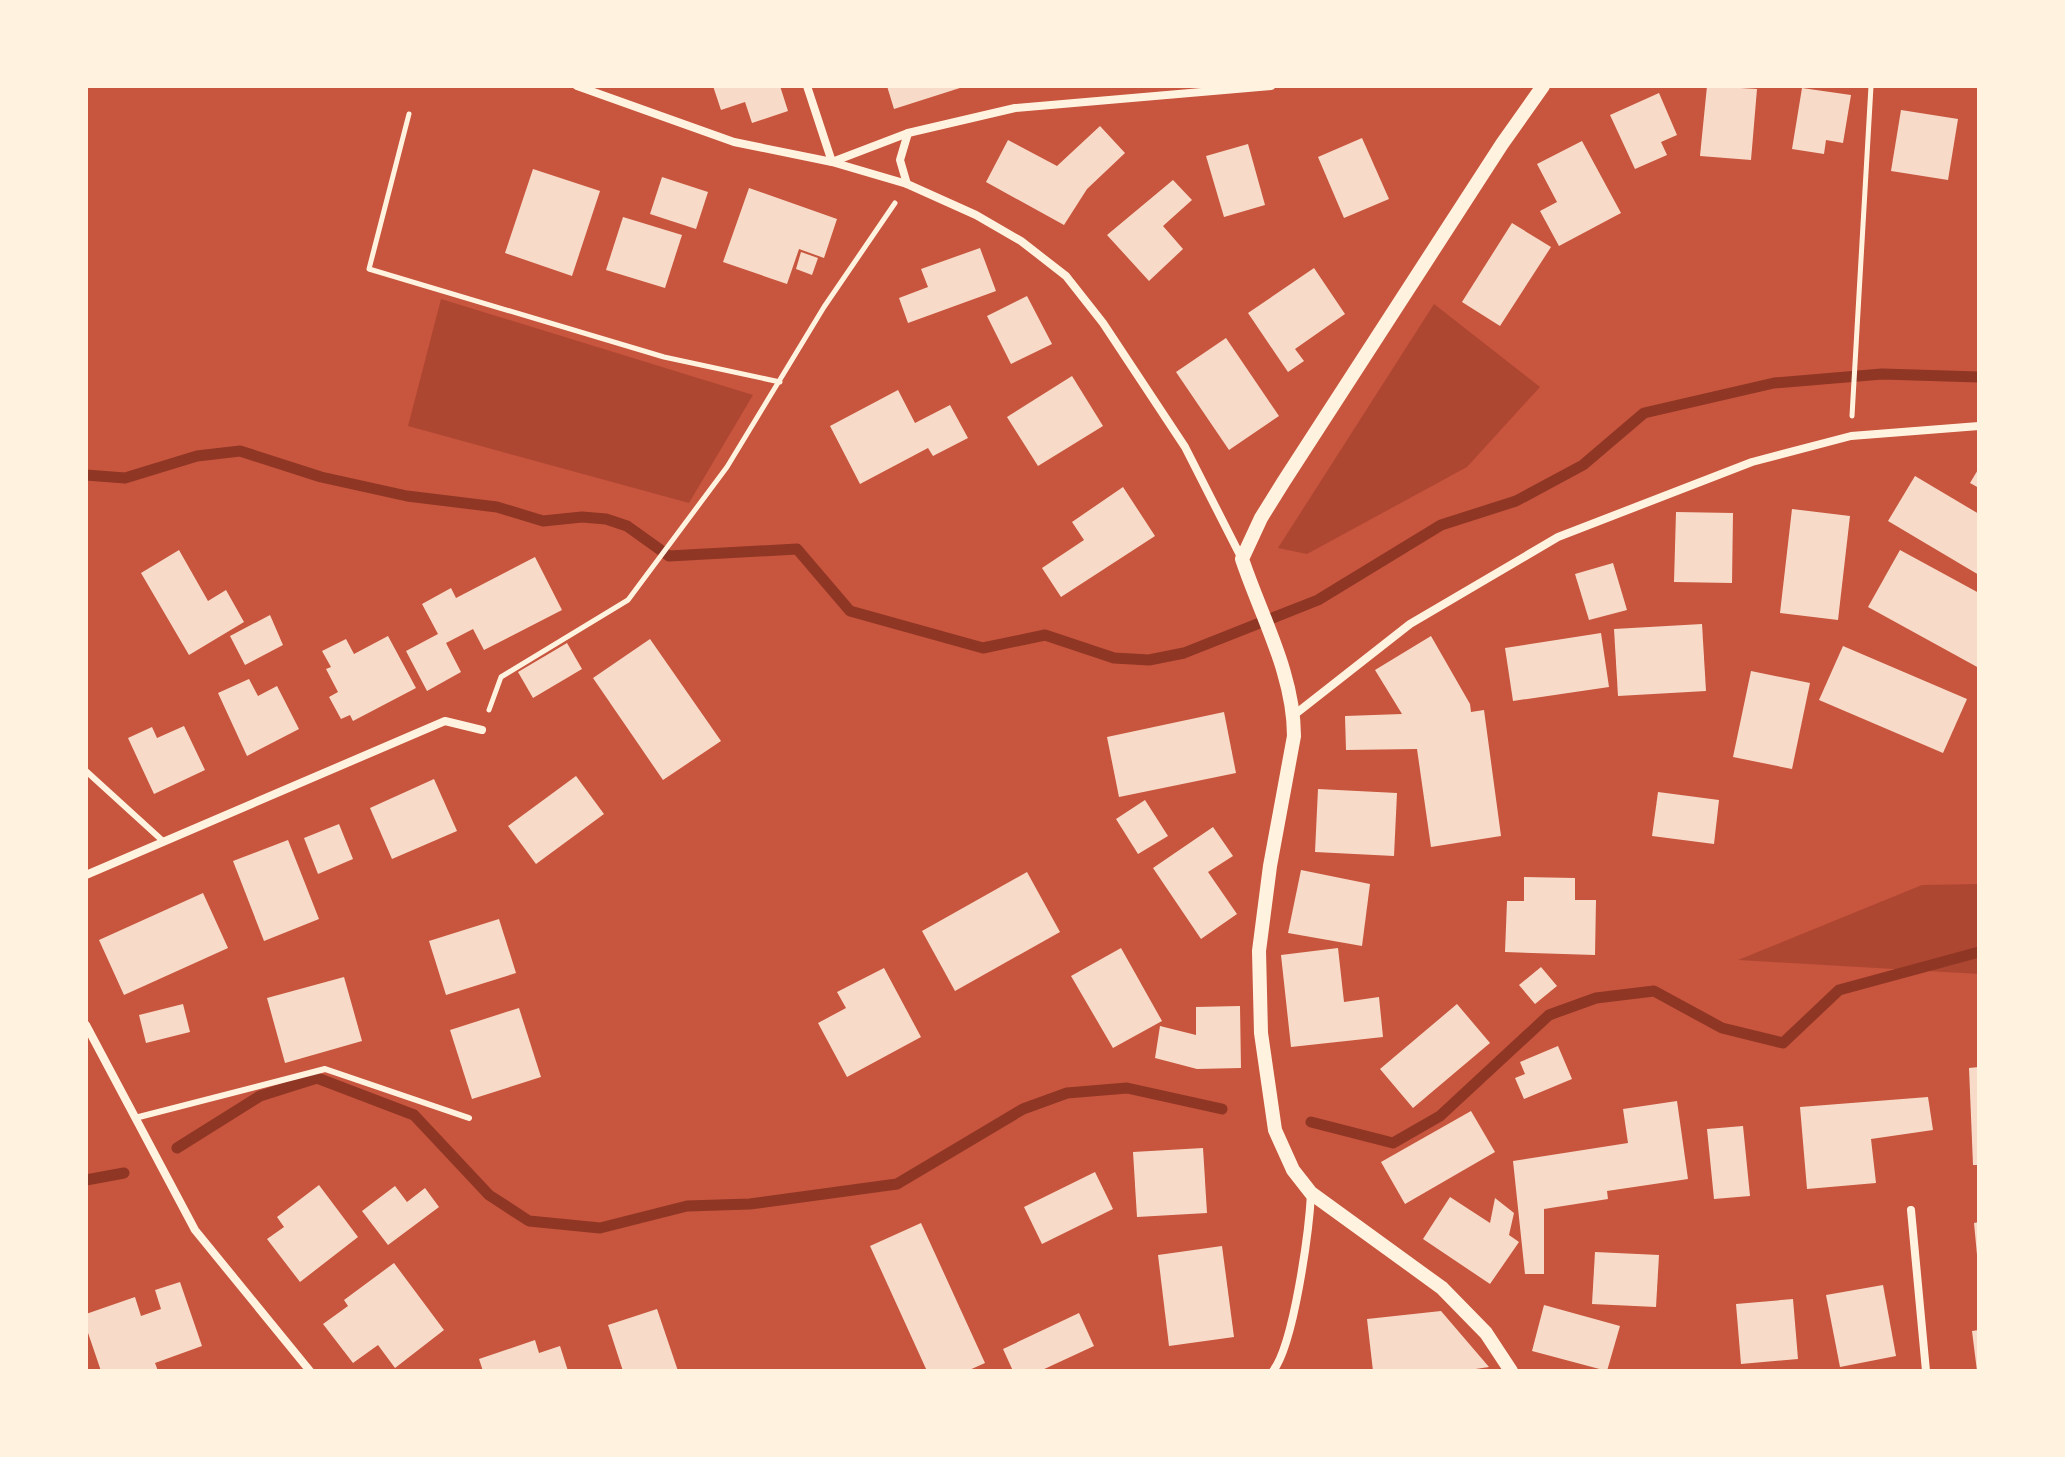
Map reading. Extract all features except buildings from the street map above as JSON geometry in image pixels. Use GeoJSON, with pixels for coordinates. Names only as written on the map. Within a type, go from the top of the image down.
{"type":"FeatureCollection","features":[{"type":"Feature","properties":{"kind":"street"},"geometry":{"type":"LineString","coordinates":[[577,86],[734,142],[832,162],[907,184],[976,215],[1021,241],[1066,276],[1103,323],[1185,447],[1242,559],[1286,678],[1294,715],[1294,736],[1262,923],[1259,979],[1261,1033],[1275,1130],[1293,1170],[1311,1193],[1442,1288],[1486,1333],[1511,1371]]}},
{"type":"Feature","properties":{"kind":"street"},"geometry":{"type":"LineString","coordinates":[[807,86],[832,162]]}},
{"type":"Feature","properties":{"kind":"street"},"geometry":{"type":"LineString","coordinates":[[832,162],[908,133],[1015,108],[1271,86]]}},
{"type":"Feature","properties":{"kind":"street"},"geometry":{"type":"LineString","coordinates":[[1242,559],[1276,493],[1538,87]]}},
{"type":"Feature","properties":{"kind":"street"},"geometry":{"type":"LineString","coordinates":[[907,184],[900,160],[908,133]]}},
{"type":"Feature","properties":{"kind":"street"},"geometry":{"type":"LineString","coordinates":[[1294,715],[1410,624],[1558,537],[1752,462],[1851,436],[1979,426]]}},
{"type":"Feature","properties":{"kind":"street"},"geometry":{"type":"LineString","coordinates":[[86,875],[445,721],[482,730]]}},
{"type":"Feature","properties":{"kind":"street"},"geometry":{"type":"LineString","coordinates":[[86,1025],[195,1230],[310,1371]]}},
{"type":"Feature","properties":{"kind":"street"},"geometry":{"type":"LineString","coordinates":[[1273,1371],[1287,1338],[1309,1224],[1311,1193]]}},
{"type":"Feature","properties":{"kind":"street"},"geometry":{"type":"LineString","coordinates":[[1911,1210],[1926,1371]]}},
{"type":"Feature","properties":{"kind":"lane"},"geometry":{"type":"LineString","coordinates":[[86,771],[164,842]]}},
{"type":"Feature","properties":{"kind":"lane"},"geometry":{"type":"LineString","coordinates":[[135,1118],[325,1069],[469,1118]]}},
{"type":"Feature","properties":{"kind":"path"},"geometry":{"type":"LineString","coordinates":[[1851,436],[1871,86]]}},
{"type":"Feature","properties":{"kind":"path"},"geometry":{"type":"LineString","coordinates":[[409,114],[369,269],[664,357],[780,382]]}},
{"type":"Feature","properties":{"kind":"path"},"geometry":{"type":"LineString","coordinates":[[482,730],[501,677],[628,600],[727,467],[824,307],[907,184]]}},
{"type":"Feature","properties":{"kind":"shaded area"},"geometry":{"type":"Polygon","coordinates":[[[441,299],[753,395],[689,503],[408,426],[441,299]]]}},
{"type":"Feature","properties":{"kind":"shaded area"},"geometry":{"type":"Polygon","coordinates":[[[1434,304],[1540,387],[1467,467],[1307,554],[1278,548],[1434,304]]]}},
{"type":"Feature","properties":{"kind":"shaded area"},"geometry":{"type":"Polygon","coordinates":[[[1979,884],[1979,974],[1738,960],[1922,885],[1979,884]]]}},
{"type":"Feature","properties":{"kind":"waterway"},"geometry":{"type":"LineString","coordinates":[[86,475],[125,478],[197,456],[240,451],[321,477],[407,496],[497,507],[543,521],[582,517],[606,519],[627,526],[669,556],[797,549],[850,611],[983,648],[1045,635],[1114,658],[1149,660],[1184,653],[1318,600],[1441,525],[1516,501],[1583,465],[1644,413],[1774,383],[1882,374],[1979,377]]}},
{"type":"Feature","properties":{"kind":"waterway"},"geometry":{"type":"LineString","coordinates":[[1311,1122],[1393,1143],[1440,1116],[1549,1015],[1596,998],[1654,991],[1722,1028],[1783,1043],[1839,990],[1979,952]]}},
{"type":"Feature","properties":{"kind":"waterway"},"geometry":{"type":"LineString","coordinates":[[177,1148],[260,1096],[317,1078],[414,1115],[489,1195],[529,1221],[600,1228],[687,1206],[750,1204],[897,1184],[1023,1109],[1067,1093],[1127,1088],[1222,1109]]}},
{"type":"Feature","properties":{"kind":"waterway"},"geometry":{"type":"LineString","coordinates":[[86,1180],[124,1173]]}}]}
